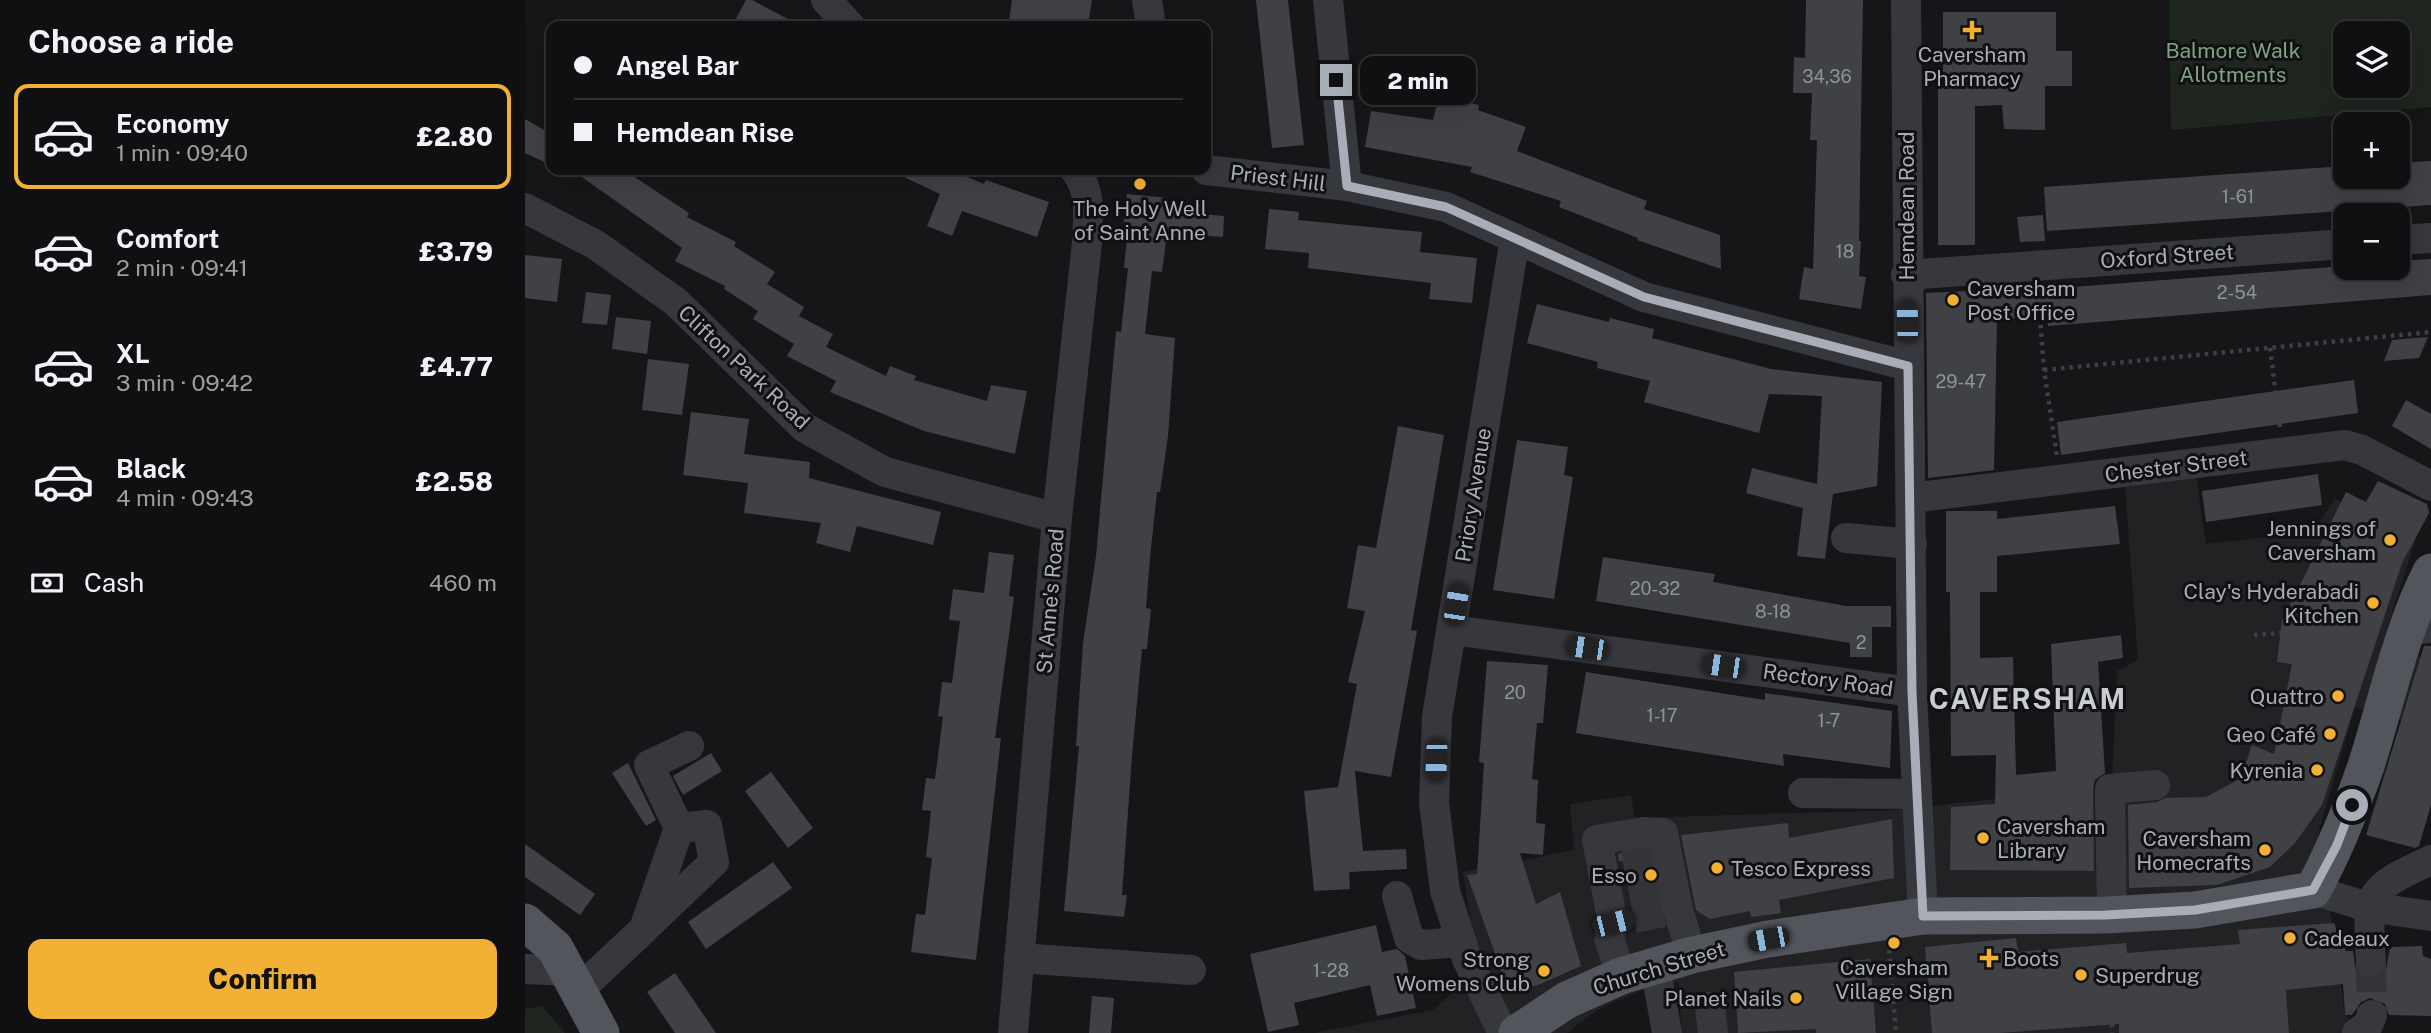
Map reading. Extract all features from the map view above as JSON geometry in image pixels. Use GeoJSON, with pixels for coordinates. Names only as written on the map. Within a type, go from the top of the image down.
{"type":"FeatureCollection","features":[{"type":"Feature","properties":{"kind":"main road"},"geometry":{"type":"LineString","coordinates":[[2313,890],[2337,845],[2419,629],[2431,572]]}},
{"type":"Feature","properties":{"kind":"main road","name":"Church Street"},"geometry":{"type":"LineString","coordinates":[[1517,1033],[1576,996],[1638,971],[1692,955],[1923,916],[2112,914],[2195,910],[2313,890]]}},
{"type":"Feature","properties":{"kind":"main road"},"geometry":{"type":"LineString","coordinates":[[525,923],[555,948],[601,1033]]}},
{"type":"Feature","properties":{"kind":"street"},"geometry":{"type":"LineString","coordinates":[[826,0],[845,21]]}},
{"type":"Feature","properties":{"kind":"street"},"geometry":{"type":"LineString","coordinates":[[1147,0],[1150,21]]}},
{"type":"Feature","properties":{"kind":"street"},"geometry":{"type":"LineString","coordinates":[[1328,0],[1347,186]]}},
{"type":"Feature","properties":{"kind":"street","name":"Hemdean Road"},"geometry":{"type":"LineString","coordinates":[[1906,0],[1906,275],[1912,544],[1912,692],[1923,916]]}},
{"type":"Feature","properties":{"kind":"street","name":"Priest Hill"},"geometry":{"type":"LineString","coordinates":[[1211,171],[1347,186],[1446,207],[1644,297],[1908,366]]}},
{"type":"Feature","properties":{"kind":"street","name":"St Anne's Road"},"geometry":{"type":"LineString","coordinates":[[1013,1033],[1057,518],[1089,208],[1086,188],[1080,175]]}},
{"type":"Feature","properties":{"kind":"street","name":"Clifton Park Road"},"geometry":{"type":"LineString","coordinates":[[525,208],[596,245],[675,302],[805,428],[885,472],[1057,518]]}},
{"type":"Feature","properties":{"kind":"street","name":"Priory Avenue"},"geometry":{"type":"LineString","coordinates":[[1503,1033],[1462,942],[1445,891],[1434,803],[1437,717],[1515,238]]}},
{"type":"Feature","properties":{"kind":"street"},"geometry":{"type":"LineString","coordinates":[[2410,239],[2431,238]]}},
{"type":"Feature","properties":{"kind":"street","name":"Oxford Street"},"geometry":{"type":"LineString","coordinates":[[1906,275],[2333,245]]}},
{"type":"Feature","properties":{"kind":"street","name":"Chester Street"},"geometry":{"type":"LineString","coordinates":[[1911,498],[2345,445],[2362,450],[2431,486]]}},
{"type":"Feature","properties":{"kind":"street"},"geometry":{"type":"LineString","coordinates":[[1846,538],[1912,544]]}},
{"type":"Feature","properties":{"kind":"street","name":"Rectory Road"},"geometry":{"type":"LineString","coordinates":[[1452,630],[1912,692]]}},
{"type":"Feature","properties":{"kind":"street"},"geometry":{"type":"LineString","coordinates":[[644,929],[679,828],[649,765],[689,746]]}},
{"type":"Feature","properties":{"kind":"street"},"geometry":{"type":"LineString","coordinates":[[2112,914],[2110,789],[2155,785]]}},
{"type":"Feature","properties":{"kind":"street"},"geometry":{"type":"LineString","coordinates":[[1803,793],[1917,794]]}},
{"type":"Feature","properties":{"kind":"street"},"geometry":{"type":"LineString","coordinates":[[525,968],[574,981],[644,929],[714,862],[707,825],[679,828]]}},
{"type":"Feature","properties":{"kind":"street"},"geometry":{"type":"LineString","coordinates":[[1667,1033],[1638,971],[1609,938],[1622,909],[1613,867],[1598,840],[1644,832],[1663,833],[1661,858],[1669,900],[1692,955]]}},
{"type":"Feature","properties":{"kind":"street"},"geometry":{"type":"LineString","coordinates":[[2371,961],[2368,907],[2382,887],[2395,876],[2431,860]]}},
{"type":"Feature","properties":{"kind":"street"},"geometry":{"type":"LineString","coordinates":[[2313,890],[2368,907],[2431,916]]}},
{"type":"Feature","properties":{"kind":"street"},"geometry":{"type":"LineString","coordinates":[[1397,895],[1409,938],[1421,945],[1462,942]]}},
{"type":"Feature","properties":{"kind":"street"},"geometry":{"type":"LineString","coordinates":[[1019,958],[1191,971]]}},
{"type":"Feature","properties":{"kind":"path"},"geometry":{"type":"LineString","coordinates":[[2036,265],[2044,370],[2061,481]]}},
{"type":"Feature","properties":{"kind":"path"},"geometry":{"type":"LineString","coordinates":[[2044,370],[2431,332]]}},
{"type":"Feature","properties":{"kind":"path"},"geometry":{"type":"LineString","coordinates":[[2270,348],[2284,452]]}},
{"type":"Feature","properties":{"kind":"path"},"geometry":{"type":"LineString","coordinates":[[2254,635],[2304,631]]}},
{"type":"Feature","properties":{"kind":"path"},"geometry":{"type":"LineString","coordinates":[[1886,921],[1895,1033]]}},
{"type":"Feature","properties":{"kind":"path"},"geometry":{"type":"LineString","coordinates":[[2112,1024],[2112,1033]]}},
{"type":"Feature","properties":{"kind":"shaded area"},"geometry":{"type":"Polygon","coordinates":[[[2196,475],[2206,544],[2312,532],[2335,499],[2417,535],[2381,647],[2431,659],[2431,729],[2355,707],[2319,831],[2345,1015],[2364,1033],[1682,1033],[1678,982],[1639,991],[1597,1010],[1567,1033],[1314,1033],[1433,1010],[1478,971],[1463,872],[1574,850],[1570,804],[1631,795],[1635,818],[1895,810],[2112,786],[2117,671],[2138,660],[2125,487],[2196,475]]]}},
{"type":"Feature","properties":{"kind":"green space","name":"Balmore Walk Allotments"},"geometry":{"type":"Polygon","coordinates":[[[2169,0],[2431,0],[2431,107],[2374,112],[2333,112],[2333,116],[2171,130],[2169,0]]]}},
{"type":"Feature","properties":{"kind":"green space"},"geometry":{"type":"Polygon","coordinates":[[[542,1006],[565,1033],[525,1033],[525,1009],[542,1006]]]}},
{"type":"Feature","properties":{"kind":"building"},"geometry":{"type":"Polygon","coordinates":[[[746,0],[752,0],[792,21],[735,21],[746,0]]]}},
{"type":"Feature","properties":{"kind":"building"},"geometry":{"type":"Polygon","coordinates":[[[1012,0],[1092,0],[1089,21],[1009,21],[1012,0]]]}},
{"type":"Feature","properties":{"kind":"building"},"geometry":{"type":"Polygon","coordinates":[[[1256,0],[1288,0],[1304,145],[1272,148],[1256,0]]]}},
{"type":"Feature","properties":{"kind":"building"},"geometry":{"type":"Polygon","coordinates":[[[1806,0],[1863,0],[1859,276],[1866,277],[1861,309],[1799,299],[1804,267],[1813,269],[1817,140],[1810,140],[1812,93],[1793,93],[1794,57],[1805,58],[1806,0]]]}},
{"type":"Feature","properties":{"kind":"building"},"geometry":{"type":"Polygon","coordinates":[[[1943,12],[2056,12],[2056,51],[2072,51],[2072,86],[2045,86],[2045,130],[2004,129],[2002,105],[1975,106],[1975,245],[1938,245],[1938,73],[1943,74],[1943,12]]]}},
{"type":"Feature","properties":{"kind":"building"},"geometry":{"type":"Polygon","coordinates":[[[1439,96],[1479,105],[1478,110],[1526,127],[1517,151],[1647,201],[1644,209],[1720,235],[1721,269],[1637,240],[1638,238],[1559,207],[1561,201],[1470,172],[1472,167],[1365,147],[1371,111],[1433,120],[1439,96]]]}},
{"type":"Feature","properties":{"kind":"building"},"geometry":{"type":"Polygon","coordinates":[[[525,119],[546,131],[546,163],[525,153],[525,119]]]}},
{"type":"Feature","properties":{"kind":"building"},"geometry":{"type":"Polygon","coordinates":[[[2431,161],[2431,205],[2333,203],[2333,212],[2047,231],[2044,187],[2333,167],[2333,189],[2410,189],[2410,162],[2431,161]]]}},
{"type":"Feature","properties":{"kind":"building"},"geometry":{"type":"Polygon","coordinates":[[[579,175],[632,175],[689,213],[687,217],[736,242],[734,246],[775,272],[767,284],[804,307],[799,316],[833,334],[826,347],[886,376],[890,366],[916,376],[914,380],[987,401],[991,385],[1027,391],[1015,454],[924,431],[830,392],[836,381],[787,356],[794,344],[753,319],[758,311],[724,289],[725,286],[675,261],[682,248],[579,175]]]}},
{"type":"Feature","properties":{"kind":"building"},"geometry":{"type":"Polygon","coordinates":[[[900,175],[962,175],[984,184],[986,180],[1049,202],[1037,237],[962,211],[952,236],[927,226],[940,194],[900,175]]]}},
{"type":"Feature","properties":{"kind":"building"},"geometry":{"type":"Polygon","coordinates":[[[1127,194],[1168,198],[1167,211],[1224,216],[1223,237],[1167,233],[1162,272],[1152,271],[1145,334],[1175,338],[1168,436],[1160,492],[1157,492],[1150,558],[1146,608],[1151,609],[1147,649],[1142,649],[1132,756],[1122,895],[1127,895],[1124,917],[1064,911],[1079,746],[1076,746],[1083,643],[1096,556],[1116,331],[1121,332],[1128,268],[1124,268],[1128,228],[1123,228],[1127,194]]]}},
{"type":"Feature","properties":{"kind":"building"},"geometry":{"type":"Polygon","coordinates":[[[1269,209],[1299,212],[1298,220],[1422,232],[1420,252],[1477,258],[1472,303],[1429,299],[1431,283],[1308,268],[1309,253],[1265,249],[1269,209]]]}},
{"type":"Feature","properties":{"kind":"building"},"geometry":{"type":"Polygon","coordinates":[[[2043,215],[2045,241],[2020,242],[2017,217],[2043,215]]]}},
{"type":"Feature","properties":{"kind":"building"},"geometry":{"type":"Polygon","coordinates":[[[525,255],[562,259],[557,302],[525,298],[525,255]]]}},
{"type":"Feature","properties":{"kind":"building"},"geometry":{"type":"Polygon","coordinates":[[[2431,259],[2431,295],[2048,326],[2047,315],[1997,320],[1994,470],[1928,478],[1926,293],[2034,290],[2333,267],[2333,280],[2410,280],[2410,260],[2431,259]]]}},
{"type":"Feature","properties":{"kind":"building"},"geometry":{"type":"Polygon","coordinates":[[[586,292],[611,295],[607,325],[582,323],[586,292]]]}},
{"type":"Feature","properties":{"kind":"building"},"geometry":{"type":"Polygon","coordinates":[[[1537,304],[1609,322],[1610,318],[1654,329],[1652,338],[1771,369],[1882,382],[1877,486],[1833,494],[1825,559],[1797,556],[1803,508],[1746,493],[1752,468],[1817,484],[1822,396],[1769,394],[1759,433],[1644,402],[1650,381],[1597,368],[1598,362],[1527,343],[1537,304]]]}},
{"type":"Feature","properties":{"kind":"building"},"geometry":{"type":"Polygon","coordinates":[[[616,317],[651,321],[647,354],[612,349],[616,317]]]}},
{"type":"Feature","properties":{"kind":"building"},"geometry":{"type":"Polygon","coordinates":[[[2428,337],[2419,358],[2384,361],[2392,340],[2428,337]]]}},
{"type":"Feature","properties":{"kind":"building"},"geometry":{"type":"Polygon","coordinates":[[[648,359],[689,364],[682,415],[642,410],[648,359]]]}},
{"type":"Feature","properties":{"kind":"building"},"geometry":{"type":"Polygon","coordinates":[[[2354,380],[2358,413],[2061,455],[2057,422],[2354,380]]]}},
{"type":"Feature","properties":{"kind":"building"},"geometry":{"type":"Polygon","coordinates":[[[2406,400],[2431,414],[2431,449],[2392,426],[2406,400]]]}},
{"type":"Feature","properties":{"kind":"building"},"geometry":{"type":"Polygon","coordinates":[[[691,412],[749,419],[744,454],[810,462],[809,478],[941,512],[933,545],[857,526],[850,552],[816,543],[821,523],[744,513],[748,483],[683,475],[691,412]]]}},
{"type":"Feature","properties":{"kind":"building"},"geometry":{"type":"Polygon","coordinates":[[[1398,426],[1444,435],[1411,630],[1417,631],[1391,777],[1355,771],[1363,851],[1406,849],[1407,869],[1349,872],[1350,889],[1314,891],[1304,791],[1338,787],[1357,684],[1348,682],[1365,611],[1347,608],[1358,545],[1376,548],[1398,426]]]}},
{"type":"Feature","properties":{"kind":"building"},"geometry":{"type":"Polygon","coordinates":[[[1517,440],[1568,447],[1564,475],[1573,477],[1554,599],[1493,590],[1517,440]]]}},
{"type":"Feature","properties":{"kind":"building"},"geometry":{"type":"Polygon","coordinates":[[[2318,474],[2322,505],[2206,522],[2202,491],[2318,474]]]}},
{"type":"Feature","properties":{"kind":"building"},"geometry":{"type":"Polygon","coordinates":[[[2378,481],[2427,504],[2429,513],[2402,563],[2322,805],[2295,843],[2270,867],[2217,885],[2129,888],[2128,805],[2157,802],[2166,798],[2206,797],[2241,778],[2252,745],[2274,754],[2292,664],[2277,662],[2282,621],[2346,492],[2366,502],[2378,481]]]}},
{"type":"Feature","properties":{"kind":"building"},"geometry":{"type":"Polygon","coordinates":[[[2115,506],[2120,544],[1997,556],[1997,592],[1980,592],[1980,658],[2013,657],[2016,775],[2056,771],[2051,644],[2121,635],[2123,658],[2098,662],[2105,773],[2095,780],[2093,789],[2094,871],[1950,870],[1951,807],[1995,804],[1996,755],[1951,756],[1950,592],[1946,592],[1946,511],[1997,511],[1997,519],[2115,506]]]}},
{"type":"Feature","properties":{"kind":"building"},"geometry":{"type":"Polygon","coordinates":[[[989,552],[1014,555],[1009,596],[1014,597],[995,738],[1001,738],[976,960],[911,952],[916,914],[925,915],[932,858],[926,857],[931,811],[922,810],[926,778],[935,779],[943,717],[938,716],[942,682],[952,683],[960,621],[949,620],[953,589],[984,593],[989,552]]]}},
{"type":"Feature","properties":{"kind":"building"},"geometry":{"type":"Polygon","coordinates":[[[1603,557],[1715,574],[1713,582],[1846,606],[1891,606],[1891,627],[1872,627],[1872,657],[1850,657],[1850,643],[1596,601],[1603,557]]]}},
{"type":"Feature","properties":{"kind":"building"},"geometry":{"type":"Polygon","coordinates":[[[2424,646],[2431,646],[2431,805],[2419,846],[2415,848],[2366,835],[2424,646]]]}},
{"type":"Feature","properties":{"kind":"building"},"geometry":{"type":"Polygon","coordinates":[[[1487,661],[1548,665],[1543,723],[1537,723],[1532,779],[1538,780],[1536,823],[1545,824],[1543,855],[1520,853],[1536,904],[1560,892],[1581,966],[1538,985],[1509,993],[1467,875],[1477,874],[1484,763],[1479,762],[1487,661]]]}},
{"type":"Feature","properties":{"kind":"building"},"geometry":{"type":"Polygon","coordinates":[[[1586,672],[1765,700],[1765,693],[1892,711],[1890,768],[1783,754],[1784,766],[1576,733],[1586,672]]]}},
{"type":"Feature","properties":{"kind":"building"},"geometry":{"type":"Polygon","coordinates":[[[711,753],[722,771],[683,795],[673,776],[711,753]]]}},
{"type":"Feature","properties":{"kind":"building"},"geometry":{"type":"Polygon","coordinates":[[[628,763],[656,820],[646,826],[612,773],[628,763]]]}},
{"type":"Feature","properties":{"kind":"building"},"geometry":{"type":"Polygon","coordinates":[[[771,772],[813,828],[788,848],[745,791],[771,772]]]}},
{"type":"Feature","properties":{"kind":"building"},"geometry":{"type":"Polygon","coordinates":[[[1892,819],[1894,878],[1779,900],[1781,913],[1751,917],[1750,911],[1710,919],[1696,910],[1681,835],[1788,823],[1789,838],[1892,819]]]}},
{"type":"Feature","properties":{"kind":"building"},"geometry":{"type":"Polygon","coordinates":[[[525,844],[595,894],[580,915],[525,877],[525,844]]]}},
{"type":"Feature","properties":{"kind":"building"},"geometry":{"type":"Polygon","coordinates":[[[1648,850],[1662,918],[1635,923],[1623,861],[1619,861],[1618,854],[1648,850]]]}},
{"type":"Feature","properties":{"kind":"building"},"geometry":{"type":"Polygon","coordinates":[[[773,862],[792,888],[706,949],[688,922],[773,862]]]}},
{"type":"Feature","properties":{"kind":"building"},"geometry":{"type":"Polygon","coordinates":[[[2334,923],[2346,951],[2353,951],[2356,971],[2364,978],[2380,977],[2386,970],[2390,947],[2422,946],[2423,956],[2431,959],[2431,1016],[2389,1015],[2385,1004],[2370,998],[2361,1002],[2352,1015],[2345,1015],[2343,984],[2286,990],[2289,1033],[2119,1033],[2119,1024],[1999,1033],[1932,1033],[1925,947],[2016,938],[2018,952],[2126,943],[2127,953],[2240,944],[2238,930],[2334,923]]]}},
{"type":"Feature","properties":{"kind":"building"},"geometry":{"type":"Polygon","coordinates":[[[1376,925],[1382,952],[1397,949],[1405,956],[1416,1008],[1377,1016],[1370,985],[1294,1003],[1299,1025],[1268,1032],[1250,954],[1376,925]]]}},
{"type":"Feature","properties":{"kind":"building"},"geometry":{"type":"Polygon","coordinates":[[[1870,959],[1876,1033],[1816,1033],[1816,1029],[1738,1033],[1734,972],[1870,959]]]}},
{"type":"Feature","properties":{"kind":"building"},"geometry":{"type":"Polygon","coordinates":[[[675,973],[716,1033],[675,1033],[647,992],[675,973]]]}},
{"type":"Feature","properties":{"kind":"building"},"geometry":{"type":"Polygon","coordinates":[[[1092,996],[1114,998],[1111,1033],[1089,1033],[1092,996]]]}},
{"type":"Feature","properties":{"kind":"tunnel"},"geometry":{"type":"LineString","coordinates":[[1624,865],[1654,859]]}},
{"type":"Feature","properties":{"kind":"tunnel"},"geometry":{"type":"LineString","coordinates":[[1630,896],[1660,890]]}},
{"type":"Feature","properties":{"kind":"tunnel"},"geometry":{"type":"LineString","coordinates":[[1634,918],[1664,912]]}},
{"type":"Feature","properties":{"kind":"tunnel"},"geometry":{"type":"LineString","coordinates":[[2371,962],[2372,1015]]}},
{"type":"Feature","properties":{"kind":"place","name":"Caversham Pharmacy"},"geometry":{"type":"Point","coordinates":[1972,30]}},
{"type":"Feature","properties":{"kind":"place","name":"The Holy Well of Saint Anne"},"geometry":{"type":"Point","coordinates":[1140,184]}},
{"type":"Feature","properties":{"kind":"place","name":"Caversham Post Office"},"geometry":{"type":"Point","coordinates":[1953,300]}},
{"type":"Feature","properties":{"kind":"place","name":"Jennings of Caversham"},"geometry":{"type":"Point","coordinates":[2390,540]}},
{"type":"Feature","properties":{"kind":"place","name":"Clay's Hyderabadi Kitchen"},"geometry":{"type":"Point","coordinates":[2373,603]}},
{"type":"Feature","properties":{"kind":"place","name":"Quattro"},"geometry":{"type":"Point","coordinates":[2338,696]}},
{"type":"Feature","properties":{"kind":"place","name":"Geo Café"},"geometry":{"type":"Point","coordinates":[2330,734]}},
{"type":"Feature","properties":{"kind":"place","name":"Kyrenia"},"geometry":{"type":"Point","coordinates":[2317,770]}},
{"type":"Feature","properties":{"kind":"place","name":"Caversham Library"},"geometry":{"type":"Point","coordinates":[1983,838]}},
{"type":"Feature","properties":{"kind":"place","name":"Caversham Homecrafts"},"geometry":{"type":"Point","coordinates":[2265,850]}},
{"type":"Feature","properties":{"kind":"place","name":"Tesco Express"},"geometry":{"type":"Point","coordinates":[1717,868]}},
{"type":"Feature","properties":{"kind":"place","name":"Esso"},"geometry":{"type":"Point","coordinates":[1651,875]}},
{"type":"Feature","properties":{"kind":"place","name":"Cadeaux"},"geometry":{"type":"Point","coordinates":[2290,938]}},
{"type":"Feature","properties":{"kind":"place","name":"Caversham Village Sign"},"geometry":{"type":"Point","coordinates":[1894,943]}},
{"type":"Feature","properties":{"kind":"place","name":"Boots"},"geometry":{"type":"Point","coordinates":[1989,958]}},
{"type":"Feature","properties":{"kind":"place","name":"Strong Womens Club"},"geometry":{"type":"Point","coordinates":[1544,971]}},
{"type":"Feature","properties":{"kind":"place","name":"Superdrug"},"geometry":{"type":"Point","coordinates":[2081,975]}},
{"type":"Feature","properties":{"kind":"place","name":"Planet Nails"},"geometry":{"type":"Point","coordinates":[1796,998]}},
{"type":"Feature","properties":{"kind":"district","name":"CAVERSHAM"},"geometry":{"type":"Point","coordinates":[2028,698]}},
{"type":"Feature","properties":{"kind":"route"},"geometry":{"type":"LineString","coordinates":[[1336,80],[1347,186],[1446,207],[1644,297],[1806,342],[1908,366],[1912,692],[1923,916],[2106,915],[2195,910],[2313,890],[2337,845],[2352,805]]}}]}
